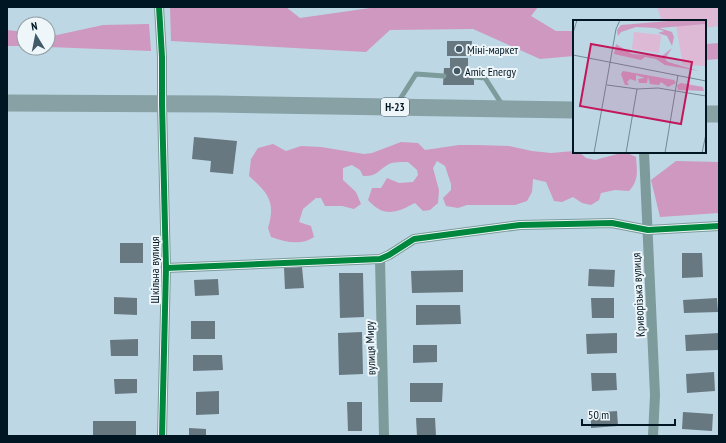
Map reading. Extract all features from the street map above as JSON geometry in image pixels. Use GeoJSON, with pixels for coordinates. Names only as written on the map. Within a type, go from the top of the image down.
{"type":"FeatureCollection","features":[{"type":"Feature","properties":{"kind":"main road","name":"Н-23"},"geometry":{"type":"LineString","coordinates":[[7,103],[573,110]]}},
{"type":"Feature","properties":{"kind":"main road"},"geometry":{"type":"LineString","coordinates":[[706,114],[719,114]]}},
{"type":"Feature","properties":{"kind":"street","name":"Шкільна вулиця"},"geometry":{"type":"LineString","coordinates":[[159,7],[162,57],[166,268],[162,436]]}},
{"type":"Feature","properties":{"kind":"street","name":"Криворізька вулиця"},"geometry":{"type":"LineString","coordinates":[[644,153],[655,395],[653,436]]}},
{"type":"Feature","properties":{"kind":"street"},"geometry":{"type":"LineString","coordinates":[[166,268],[380,259],[414,239],[520,225],[612,223],[648,230],[719,226]]}},
{"type":"Feature","properties":{"kind":"street","name":"вулиця Миру"},"geometry":{"type":"LineString","coordinates":[[380,259],[384,436]]}},
{"type":"Feature","properties":{"kind":"lane"},"geometry":{"type":"LineString","coordinates":[[395,107],[416,74],[444,76]]}},
{"type":"Feature","properties":{"kind":"lane"},"geometry":{"type":"LineString","coordinates":[[474,77],[485,78],[504,108]]}},
{"type":"Feature","properties":{"kind":"shaded area"},"geometry":{"type":"Polygon","coordinates":[[[170,7],[286,7],[300,18],[377,7],[538,7],[531,16],[556,31],[573,31],[573,56],[540,59],[473,29],[390,30],[366,52],[171,41],[170,7]]]}},
{"type":"Feature","properties":{"kind":"shaded area"},"geometry":{"type":"Polygon","coordinates":[[[657,7],[719,7],[719,26],[706,28],[706,20],[662,20],[657,7]]]}},
{"type":"Feature","properties":{"kind":"shaded area"},"geometry":{"type":"Polygon","coordinates":[[[149,24],[151,51],[56,47],[56,35],[103,25],[149,24]]]}},
{"type":"Feature","properties":{"kind":"shaded area"},"geometry":{"type":"Polygon","coordinates":[[[7,30],[16,31],[16,46],[7,46],[7,30]]]}},
{"type":"Feature","properties":{"kind":"shaded area"},"geometry":{"type":"Polygon","coordinates":[[[719,43],[719,59],[706,60],[706,44],[719,43]]]}},
{"type":"Feature","properties":{"kind":"shaded area"},"geometry":{"type":"Polygon","coordinates":[[[401,142],[418,143],[425,150],[459,145],[477,145],[509,146],[551,153],[573,151],[573,153],[580,153],[586,158],[595,160],[621,153],[627,153],[636,157],[637,175],[629,191],[615,190],[601,193],[599,200],[591,205],[582,203],[573,197],[562,202],[554,201],[546,182],[533,179],[532,192],[527,201],[515,205],[467,205],[458,208],[446,206],[443,198],[451,190],[451,184],[445,166],[437,161],[433,168],[439,190],[438,203],[430,210],[423,211],[415,203],[402,209],[390,212],[379,209],[368,200],[372,188],[381,188],[387,178],[399,183],[413,182],[418,175],[417,170],[408,162],[395,162],[389,164],[374,174],[363,176],[360,170],[352,165],[343,168],[343,180],[356,192],[361,204],[354,209],[342,206],[325,206],[321,198],[316,198],[303,209],[299,222],[311,226],[314,237],[304,242],[287,242],[271,237],[268,228],[271,211],[269,199],[249,176],[251,159],[258,148],[273,144],[286,151],[301,146],[321,147],[364,154],[372,153],[401,142]]]}},
{"type":"Feature","properties":{"kind":"shaded area"},"geometry":{"type":"Polygon","coordinates":[[[676,161],[719,162],[719,213],[660,217],[651,180],[676,161]]]}},
{"type":"Feature","properties":{"kind":"building","name":"Міні-маркет"},"geometry":{"type":"Polygon","coordinates":[[[447,41],[472,41],[471,56],[447,56],[447,41]]]}},
{"type":"Feature","properties":{"kind":"building"},"geometry":{"type":"Polygon","coordinates":[[[450,58],[468,58],[468,68],[474,68],[474,85],[443,85],[444,68],[450,68],[450,58]]]}},
{"type":"Feature","properties":{"kind":"building"},"geometry":{"type":"Polygon","coordinates":[[[194,137],[237,141],[233,174],[210,172],[211,161],[192,159],[194,137]]]}},
{"type":"Feature","properties":{"kind":"building"},"geometry":{"type":"Polygon","coordinates":[[[120,243],[143,243],[143,263],[120,263],[120,243]]]}},
{"type":"Feature","properties":{"kind":"building"},"geometry":{"type":"Polygon","coordinates":[[[682,253],[702,253],[703,277],[682,278],[682,253]]]}},
{"type":"Feature","properties":{"kind":"building"},"geometry":{"type":"Polygon","coordinates":[[[302,267],[304,288],[285,289],[284,268],[302,267]]]}},
{"type":"Feature","properties":{"kind":"building"},"geometry":{"type":"Polygon","coordinates":[[[589,269],[615,270],[614,287],[588,286],[589,269]]]}},
{"type":"Feature","properties":{"kind":"building"},"geometry":{"type":"Polygon","coordinates":[[[463,270],[463,292],[412,293],[411,271],[463,270]]]}},
{"type":"Feature","properties":{"kind":"building"},"geometry":{"type":"Polygon","coordinates":[[[339,273],[363,273],[364,317],[340,318],[339,273]]]}},
{"type":"Feature","properties":{"kind":"building"},"geometry":{"type":"Polygon","coordinates":[[[218,279],[219,295],[195,296],[194,280],[218,279]]]}},
{"type":"Feature","properties":{"kind":"building"},"geometry":{"type":"Polygon","coordinates":[[[114,297],[137,298],[137,315],[114,314],[114,297]]]}},
{"type":"Feature","properties":{"kind":"building"},"geometry":{"type":"Polygon","coordinates":[[[591,298],[614,298],[614,318],[592,318],[591,298]]]}},
{"type":"Feature","properties":{"kind":"building"},"geometry":{"type":"Polygon","coordinates":[[[717,298],[718,312],[684,313],[683,300],[717,298]]]}},
{"type":"Feature","properties":{"kind":"building"},"geometry":{"type":"Polygon","coordinates":[[[416,305],[460,305],[461,324],[416,325],[416,305]]]}},
{"type":"Feature","properties":{"kind":"building"},"geometry":{"type":"Polygon","coordinates":[[[191,321],[215,321],[215,339],[191,339],[191,321]]]}},
{"type":"Feature","properties":{"kind":"building"},"geometry":{"type":"Polygon","coordinates":[[[362,332],[363,374],[339,375],[338,333],[362,332]]]}},
{"type":"Feature","properties":{"kind":"building"},"geometry":{"type":"Polygon","coordinates":[[[617,333],[617,353],[587,354],[586,334],[617,333]]]}},
{"type":"Feature","properties":{"kind":"building"},"geometry":{"type":"Polygon","coordinates":[[[719,333],[719,350],[686,351],[685,335],[719,333]]]}},
{"type":"Feature","properties":{"kind":"building"},"geometry":{"type":"Polygon","coordinates":[[[138,339],[138,356],[111,356],[110,340],[138,339]]]}},
{"type":"Feature","properties":{"kind":"building"},"geometry":{"type":"Polygon","coordinates":[[[413,345],[437,345],[437,362],[413,363],[413,345]]]}},
{"type":"Feature","properties":{"kind":"building"},"geometry":{"type":"Polygon","coordinates":[[[193,355],[222,355],[223,370],[193,371],[193,355]]]}},
{"type":"Feature","properties":{"kind":"building"},"geometry":{"type":"Polygon","coordinates":[[[714,372],[715,391],[687,393],[686,374],[714,372]]]}},
{"type":"Feature","properties":{"kind":"building"},"geometry":{"type":"Polygon","coordinates":[[[591,373],[616,373],[617,390],[592,391],[591,373]]]}},
{"type":"Feature","properties":{"kind":"building"},"geometry":{"type":"Polygon","coordinates":[[[114,379],[137,379],[137,393],[115,394],[114,379]]]}},
{"type":"Feature","properties":{"kind":"building"},"geometry":{"type":"Polygon","coordinates":[[[410,383],[443,383],[442,402],[410,402],[410,383]]]}},
{"type":"Feature","properties":{"kind":"building"},"geometry":{"type":"Polygon","coordinates":[[[219,391],[219,414],[196,415],[196,392],[219,391]]]}},
{"type":"Feature","properties":{"kind":"building"},"geometry":{"type":"Polygon","coordinates":[[[347,402],[362,402],[362,431],[348,431],[347,402]]]}},
{"type":"Feature","properties":{"kind":"building"},"geometry":{"type":"Polygon","coordinates":[[[617,411],[618,426],[591,428],[591,413],[617,411]]]}},
{"type":"Feature","properties":{"kind":"building"},"geometry":{"type":"Polygon","coordinates":[[[683,412],[713,414],[712,431],[682,429],[683,412]]]}},
{"type":"Feature","properties":{"kind":"building"},"geometry":{"type":"Polygon","coordinates":[[[416,418],[435,418],[436,436],[417,436],[416,418]]]}},
{"type":"Feature","properties":{"kind":"building"},"geometry":{"type":"Polygon","coordinates":[[[93,421],[136,421],[136,436],[93,436],[93,421]]]}},
{"type":"Feature","properties":{"kind":"building"},"geometry":{"type":"Polygon","coordinates":[[[189,428],[206,429],[206,436],[189,436],[189,428]]]}},
{"type":"Feature","properties":{"kind":"cycle path"},"geometry":{"type":"LineString","coordinates":[[159,7],[162,57],[166,268],[162,436]]}},
{"type":"Feature","properties":{"kind":"cycle path"},"geometry":{"type":"LineString","coordinates":[[166,268],[380,259],[414,239],[520,225],[612,223],[648,230],[719,226]]}},
{"type":"Feature","properties":{"kind":"place","name":"Міні-маркет"},"geometry":{"type":"Point","coordinates":[459,49]}},
{"type":"Feature","properties":{"kind":"place","name":"Amic Energy"},"geometry":{"type":"Point","coordinates":[457,71]}}]}
